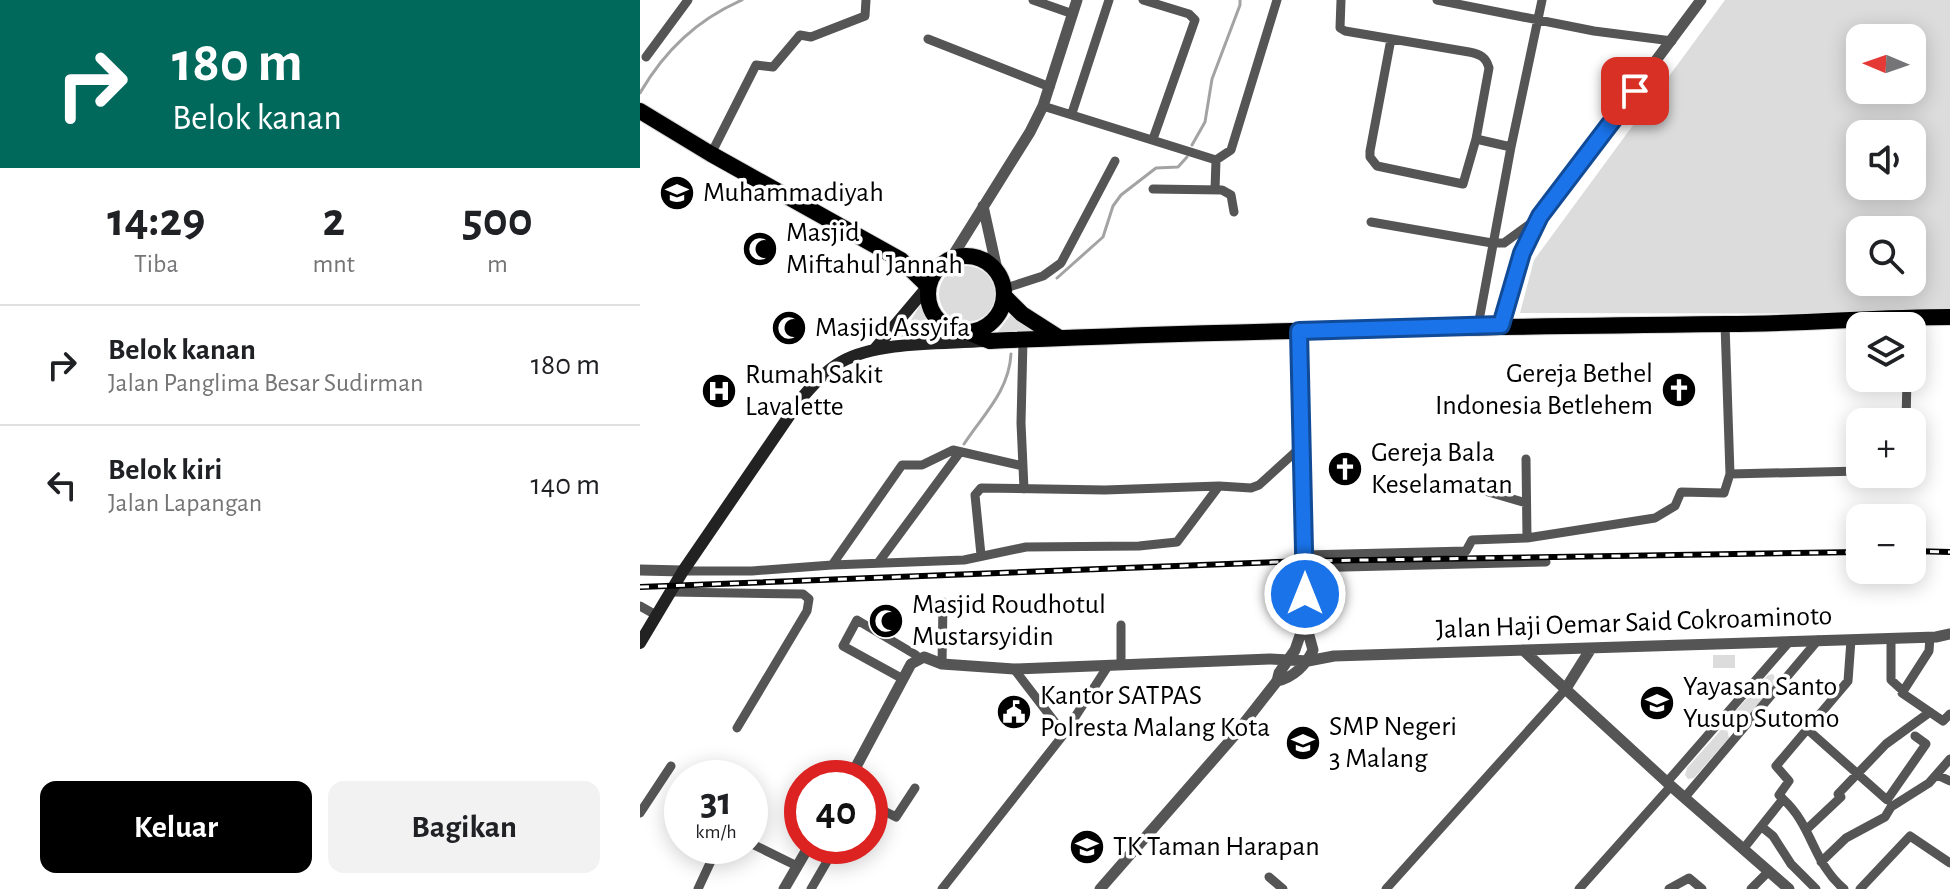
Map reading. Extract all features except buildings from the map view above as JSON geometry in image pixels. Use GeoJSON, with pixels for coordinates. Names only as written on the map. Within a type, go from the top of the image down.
{"type":"FeatureCollection","features":[{"type":"Feature","properties":{"kind":"highway"},"geometry":{"type":"LineString","coordinates":[[641,113],[901,260],[928,286]]}},
{"type":"Feature","properties":{"kind":"highway"},"geometry":{"type":"LineString","coordinates":[[901,260],[973,256],[988,262],[1002,286],[1037,325],[1058,337]]}},
{"type":"Feature","properties":{"kind":"highway"},"geometry":{"type":"LineString","coordinates":[[948,259],[936,269],[928,286],[930,307],[944,326],[991,341],[1299,331],[1341,335],[1501,325],[1846,324]]}},
{"type":"Feature","properties":{"kind":"highway"},"geometry":{"type":"LineString","coordinates":[[965,332],[978,330],[995,318],[1002,286]]}},
{"type":"Feature","properties":{"kind":"highway"},"geometry":{"type":"LineString","coordinates":[[1926,317],[1950,317]]}},
{"type":"Feature","properties":{"kind":"highway"},"geometry":{"type":"LineString","coordinates":[[1926,326],[1950,326]]}},
{"type":"Feature","properties":{"kind":"main road"},"geometry":{"type":"LineString","coordinates":[[874,350],[928,286]]}},
{"type":"Feature","properties":{"kind":"main road"},"geometry":{"type":"LineString","coordinates":[[943,344],[965,332]]}},
{"type":"Feature","properties":{"kind":"main road"},"geometry":{"type":"LineString","coordinates":[[640,643],[683,571],[800,400],[818,379],[842,361],[874,350],[991,341]]}},
{"type":"Feature","properties":{"kind":"street"},"geometry":{"type":"LineString","coordinates":[[646,57],[688,0]]}},
{"type":"Feature","properties":{"kind":"street"},"geometry":{"type":"LineString","coordinates":[[711,154],[756,65],[773,67],[800,35],[811,37],[865,16],[866,0]]}},
{"type":"Feature","properties":{"kind":"street"},"geometry":{"type":"LineString","coordinates":[[1033,0],[1073,14]]}},
{"type":"Feature","properties":{"kind":"street"},"geometry":{"type":"LineString","coordinates":[[948,259],[1030,132],[1043,106],[1077,0]]}},
{"type":"Feature","properties":{"kind":"street"},"geometry":{"type":"LineString","coordinates":[[1072,113],[1109,0]]}},
{"type":"Feature","properties":{"kind":"street"},"geometry":{"type":"LineString","coordinates":[[1143,0],[1189,14],[1195,20],[1153,139]]}},
{"type":"Feature","properties":{"kind":"street"},"geometry":{"type":"LineString","coordinates":[[1216,160],[1231,150],[1277,0]]}},
{"type":"Feature","properties":{"kind":"street"},"geometry":{"type":"LineString","coordinates":[[1341,0],[1340,28],[1480,54],[1486,60],[1489,68],[1476,139],[1463,184],[1377,166],[1373,162],[1370,151],[1391,39]]}},
{"type":"Feature","properties":{"kind":"street"},"geometry":{"type":"LineString","coordinates":[[1437,0],[1594,31],[1672,41]]}},
{"type":"Feature","properties":{"kind":"street"},"geometry":{"type":"LineString","coordinates":[[1478,326],[1542,0]]}},
{"type":"Feature","properties":{"kind":"street"},"geometry":{"type":"LineString","coordinates":[[1501,325],[1522,253],[1540,216],[1701,0]]}},
{"type":"Feature","properties":{"kind":"street"},"geometry":{"type":"LineString","coordinates":[[928,39],[1050,87]]}},
{"type":"Feature","properties":{"kind":"street"},"geometry":{"type":"LineString","coordinates":[[1043,106],[1216,160]]}},
{"type":"Feature","properties":{"kind":"street"},"geometry":{"type":"LineString","coordinates":[[1476,139],[1511,147]]}},
{"type":"Feature","properties":{"kind":"street"},"geometry":{"type":"LineString","coordinates":[[1215,190],[1216,160]]}},
{"type":"Feature","properties":{"kind":"street"},"geometry":{"type":"LineString","coordinates":[[983,206],[1002,286],[1043,276],[1061,263],[1115,161]]}},
{"type":"Feature","properties":{"kind":"street"},"geometry":{"type":"LineString","coordinates":[[1153,189],[1230,192],[1234,212]]}},
{"type":"Feature","properties":{"kind":"street"},"geometry":{"type":"LineString","coordinates":[[1371,222],[1504,243],[1540,216]]}},
{"type":"Feature","properties":{"kind":"street"},"geometry":{"type":"LineString","coordinates":[[1305,561],[1466,551],[1472,540],[1527,538],[1655,518],[1675,506],[1681,492],[1724,493],[1730,474],[1725,324]]}},
{"type":"Feature","properties":{"kind":"street"},"geometry":{"type":"LineString","coordinates":[[1277,681],[1288,679],[1311,656],[1305,621],[1299,331]]}},
{"type":"Feature","properties":{"kind":"street"},"geometry":{"type":"LineString","coordinates":[[1023,340],[1024,489]]}},
{"type":"Feature","properties":{"kind":"street"},"geometry":{"type":"LineString","coordinates":[[981,555],[975,495],[981,488],[1251,488],[1259,485],[1302,446]]}},
{"type":"Feature","properties":{"kind":"street"},"geometry":{"type":"LineString","coordinates":[[832,565],[902,465],[922,465],[948,450],[1023,466]]}},
{"type":"Feature","properties":{"kind":"street"},"geometry":{"type":"LineString","coordinates":[[878,563],[960,452]]}},
{"type":"Feature","properties":{"kind":"street"},"geometry":{"type":"LineString","coordinates":[[1526,459],[1527,538]]}},
{"type":"Feature","properties":{"kind":"street"},"geometry":{"type":"LineString","coordinates":[[1730,474],[1846,471]]}},
{"type":"Feature","properties":{"kind":"street"},"geometry":{"type":"LineString","coordinates":[[640,570],[752,571],[964,560],[1026,547],[1139,546],[1177,542],[1219,486]]}},
{"type":"Feature","properties":{"kind":"street"},"geometry":{"type":"LineString","coordinates":[[1485,491],[1526,503]]}},
{"type":"Feature","properties":{"kind":"street"},"geometry":{"type":"LineString","coordinates":[[1305,561],[1546,562]]}},
{"type":"Feature","properties":{"kind":"street"},"geometry":{"type":"LineString","coordinates":[[671,592],[803,594],[809,599],[807,611],[737,728]]}},
{"type":"Feature","properties":{"kind":"street"},"geometry":{"type":"LineString","coordinates":[[942,664],[943,602]]}},
{"type":"Feature","properties":{"kind":"street"},"geometry":{"type":"LineString","coordinates":[[640,606],[656,615]]}},
{"type":"Feature","properties":{"kind":"street"},"geometry":{"type":"LineString","coordinates":[[903,679],[843,646],[857,620],[916,655],[917,659]]}},
{"type":"Feature","properties":{"kind":"street"},"geometry":{"type":"LineString","coordinates":[[1100,889],[1234,736],[1277,681],[1295,650],[1305,621]]}},
{"type":"Feature","properties":{"kind":"street"},"geometry":{"type":"LineString","coordinates":[[1121,625],[1121,665]]}},
{"type":"Feature","properties":{"kind":"street","name":"Jalan Haji Oemar Said Cokroaminoto"},"geometry":{"type":"LineString","coordinates":[[1270,659],[1288,661],[1311,656],[1590,650],[1950,634]]}},
{"type":"Feature","properties":{"kind":"street"},"geometry":{"type":"LineString","coordinates":[[1902,690],[1929,651],[1933,637]]}},
{"type":"Feature","properties":{"kind":"street","name":"Jalan Haji Oemar Said Cokroaminoto"},"geometry":{"type":"LineString","coordinates":[[1933,637],[1950,641]]}},
{"type":"Feature","properties":{"kind":"street"},"geometry":{"type":"LineString","coordinates":[[1891,638],[1891,680],[1903,694],[1943,721],[1950,714]]}},
{"type":"Feature","properties":{"kind":"street"},"geometry":{"type":"LineString","coordinates":[[1685,797],[1818,640]]}},
{"type":"Feature","properties":{"kind":"street"},"geometry":{"type":"LineString","coordinates":[[1844,889],[1821,862],[1807,829],[1793,808],[1779,795],[1789,781],[1776,766],[1848,681],[1851,640]]}},
{"type":"Feature","properties":{"kind":"street"},"geometry":{"type":"LineString","coordinates":[[1579,889],[1790,641]]}},
{"type":"Feature","properties":{"kind":"street","name":"Jalan Haji Oemar Said Cokroaminoto"},"geometry":{"type":"LineString","coordinates":[[1270,659],[1295,650],[1311,656]]}},
{"type":"Feature","properties":{"kind":"street"},"geometry":{"type":"LineString","coordinates":[[1523,650],[1789,889]]}},
{"type":"Feature","properties":{"kind":"street"},"geometry":{"type":"LineString","coordinates":[[1386,889],[1565,690],[1590,650]]}},
{"type":"Feature","properties":{"kind":"street"},"geometry":{"type":"LineString","coordinates":[[860,760],[911,664],[924,657],[942,664],[1014,669],[1270,659]]}},
{"type":"Feature","properties":{"kind":"street"},"geometry":{"type":"LineString","coordinates":[[942,889],[1064,734],[1108,666]]}},
{"type":"Feature","properties":{"kind":"street"},"geometry":{"type":"LineString","coordinates":[[1014,669],[1064,734]]}},
{"type":"Feature","properties":{"kind":"street"},"geometry":{"type":"LineString","coordinates":[[1807,829],[1841,797],[1838,794],[1886,744],[1930,712]]}},
{"type":"Feature","properties":{"kind":"street"},"geometry":{"type":"LineString","coordinates":[[1807,729],[1887,800],[1926,744],[1915,736]]}},
{"type":"Feature","properties":{"kind":"street"},"geometry":{"type":"LineString","coordinates":[[1821,862],[1846,838],[1885,817],[1891,807],[1929,783],[1950,759]]}},
{"type":"Feature","properties":{"kind":"street"},"geometry":{"type":"LineString","coordinates":[[1937,775],[1950,781]]}},
{"type":"Feature","properties":{"kind":"street"},"geometry":{"type":"LineString","coordinates":[[640,813],[664,777]]}},
{"type":"Feature","properties":{"kind":"street"},"geometry":{"type":"LineString","coordinates":[[888,813],[896,817],[915,788]]}},
{"type":"Feature","properties":{"kind":"street"},"geometry":{"type":"LineString","coordinates":[[1744,848],[1783,799]]}},
{"type":"Feature","properties":{"kind":"street"},"geometry":{"type":"LineString","coordinates":[[1762,827],[1773,836],[1791,864],[1816,889]]}},
{"type":"Feature","properties":{"kind":"street"},"geometry":{"type":"LineString","coordinates":[[1860,889],[1910,836],[1950,863]]}},
{"type":"Feature","properties":{"kind":"street"},"geometry":{"type":"LineString","coordinates":[[768,852],[797,866],[789,888]]}},
{"type":"Feature","properties":{"kind":"street"},"geometry":{"type":"LineString","coordinates":[[698,889],[710,864]]}},
{"type":"Feature","properties":{"kind":"street"},"geometry":{"type":"LineString","coordinates":[[811,889],[826,864]]}},
{"type":"Feature","properties":{"kind":"street"},"geometry":{"type":"LineString","coordinates":[[1751,889],[1769,871]]}},
{"type":"Feature","properties":{"kind":"street"},"geometry":{"type":"LineString","coordinates":[[1269,877],[1283,889]]}},
{"type":"Feature","properties":{"kind":"street"},"geometry":{"type":"LineString","coordinates":[[1669,889],[1689,878],[1702,889]]}},
{"type":"Feature","properties":{"kind":"shaded area"},"geometry":{"type":"Polygon","coordinates":[[[1725,0],[1950,0],[1950,314],[1520,313],[1534,260],[1725,0]]]}},
{"type":"Feature","properties":{"kind":"shaded area"},"geometry":{"type":"Polygon","coordinates":[[[967,266],[987,274],[995,294],[987,314],[967,322],[947,314],[939,294],[947,274],[967,266]]]}},
{"type":"Feature","properties":{"kind":"shaded area"},"geometry":{"type":"Polygon","coordinates":[[[920,305],[927,320],[940,335],[901,337],[920,305]]]}},
{"type":"Feature","properties":{"kind":"shaded area"},"geometry":{"type":"Polygon","coordinates":[[[1011,314],[1040,333],[997,333],[1011,314]]]}},
{"type":"Feature","properties":{"kind":"shaded area"},"geometry":{"type":"Polygon","coordinates":[[[1713,655],[1735,655],[1735,668],[1713,668],[1713,655]]]}},
{"type":"Feature","properties":{"kind":"shaded area"},"geometry":{"type":"Polygon","coordinates":[[[1773,674],[1777,682],[1741,723],[1735,724],[1733,714],[1768,675],[1773,674]]]}},
{"type":"Feature","properties":{"kind":"shaded area"},"geometry":{"type":"Polygon","coordinates":[[[1727,729],[1729,738],[1694,778],[1688,779],[1685,775],[1687,768],[1721,730],[1727,729]]]}},
{"type":"Feature","properties":{"kind":"waterway"},"geometry":{"type":"LineString","coordinates":[[640,93],[660,63],[684,38],[711,17],[742,0]]}},
{"type":"Feature","properties":{"kind":"waterway"},"geometry":{"type":"LineString","coordinates":[[1192,145],[1205,122],[1212,79],[1240,0]]}},
{"type":"Feature","properties":{"kind":"waterway"},"geometry":{"type":"LineString","coordinates":[[1057,278],[1103,237],[1113,206],[1121,195],[1156,168],[1178,167],[1187,157]]}},
{"type":"Feature","properties":{"kind":"waterway"},"geometry":{"type":"LineString","coordinates":[[964,444],[1000,391],[1011,354]]}},
{"type":"Feature","properties":{"kind":"railway"},"geometry":{"type":"LineString","coordinates":[[1926,551],[1950,552]]}},
{"type":"Feature","properties":{"kind":"railway"},"geometry":{"type":"LineString","coordinates":[[640,587],[1305,561],[1846,552]]}},
{"type":"Feature","properties":{"kind":"place","name":"Muhammadiyah"},"geometry":{"type":"Point","coordinates":[677,193]}},
{"type":"Feature","properties":{"kind":"place","name":"Masjid Miftahul Jannah"},"geometry":{"type":"Point","coordinates":[760,249]}},
{"type":"Feature","properties":{"kind":"place","name":"Masjid Assyifa"},"geometry":{"type":"Point","coordinates":[789,328]}},
{"type":"Feature","properties":{"kind":"place","name":"Gereja Bethel Indonesia Betlehem"},"geometry":{"type":"Point","coordinates":[1679,390]}},
{"type":"Feature","properties":{"kind":"place","name":"Rumah Sakit Lavalette"},"geometry":{"type":"Point","coordinates":[719,391]}},
{"type":"Feature","properties":{"kind":"place","name":"Gereja Bala Keselamatan"},"geometry":{"type":"Point","coordinates":[1345,469]}},
{"type":"Feature","properties":{"kind":"place","name":"Masjid Roudhotul Mustarsyidin"},"geometry":{"type":"Point","coordinates":[886,621]}},
{"type":"Feature","properties":{"kind":"place","name":"Yayasan Santo Yusup Sutomo"},"geometry":{"type":"Point","coordinates":[1657,703]}},
{"type":"Feature","properties":{"kind":"place","name":"Kantor SATPAS Polresta Malang Kota"},"geometry":{"type":"Point","coordinates":[1014,712]}},
{"type":"Feature","properties":{"kind":"place","name":"SMP Negeri 3 Malang"},"geometry":{"type":"Point","coordinates":[1303,743]}},
{"type":"Feature","properties":{"kind":"place","name":"TK Taman Harapan"},"geometry":{"type":"Point","coordinates":[1087,847]}},
{"type":"Feature","properties":{"kind":"route"},"geometry":{"type":"LineString","coordinates":[[1305,594],[1299,331],[1501,325],[1522,253],[1540,216],[1635,91]]}}]}
